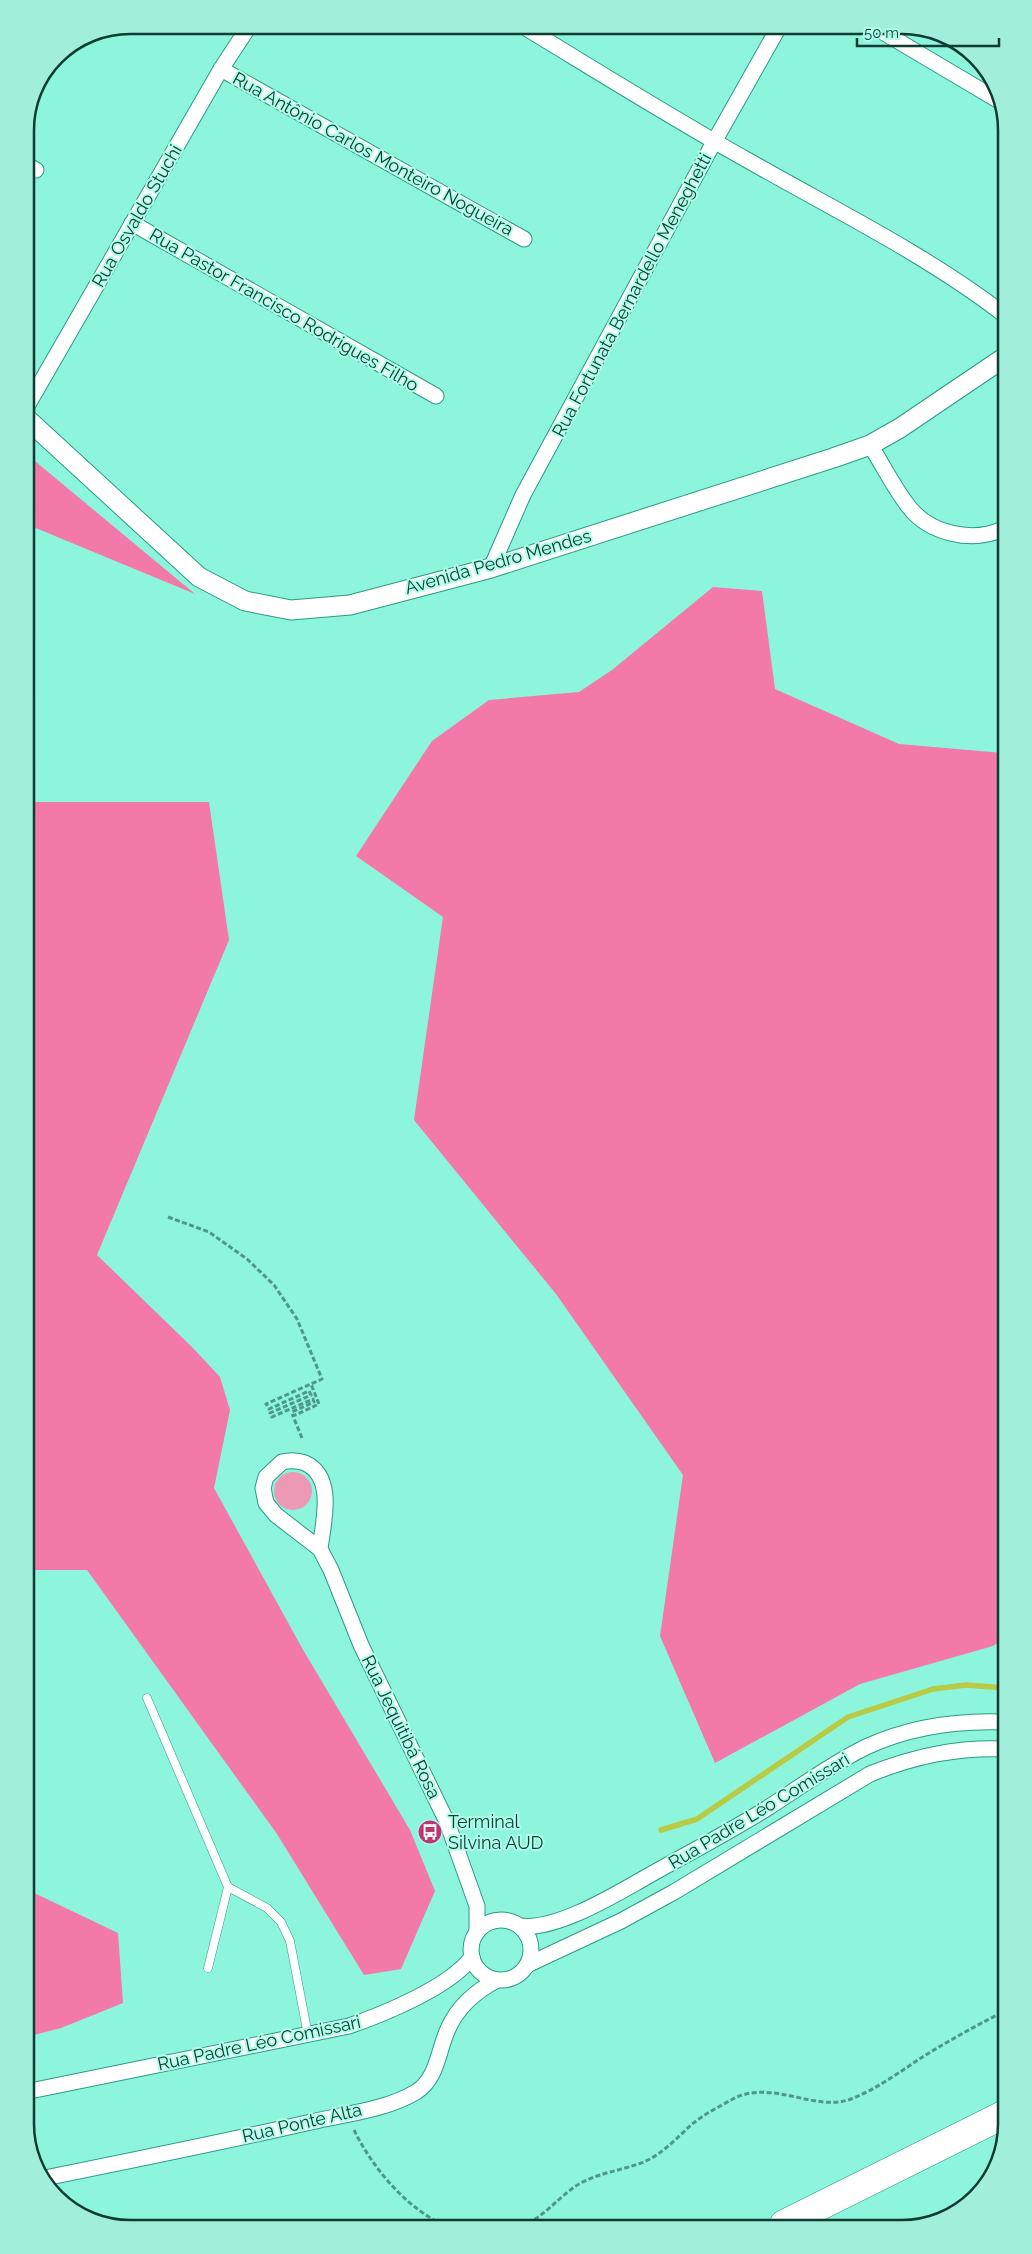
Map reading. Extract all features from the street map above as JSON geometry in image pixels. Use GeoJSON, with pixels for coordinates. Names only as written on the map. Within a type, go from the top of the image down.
{"type":"FeatureCollection","features":[{"type":"Feature","properties":{"kind":"highway"},"geometry":{"type":"LineString","coordinates":[[792,2220],[998,2117]]}},
{"type":"Feature","properties":{"kind":"street","name":"Rua Osvaldo Stuchi"},"geometry":{"type":"LineString","coordinates":[[34,394],[221,69],[244,34]]}},
{"type":"Feature","properties":{"kind":"street"},"geometry":{"type":"LineString","coordinates":[[536,34],[714,142],[875,232],[968,288],[998,310]]}},
{"type":"Feature","properties":{"kind":"street","name":"Rua Fortunata Bernardello Meneghetti"},"geometry":{"type":"LineString","coordinates":[[490,568],[523,495],[714,142],[775,34]]}},
{"type":"Feature","properties":{"kind":"street"},"geometry":{"type":"LineString","coordinates":[[886,34],[992,97]]}},
{"type":"Feature","properties":{"kind":"street","name":"Rua Antônio Carlos Monteiro Nogueira"},"geometry":{"type":"LineString","coordinates":[[221,69],[524,239]]}},
{"type":"Feature","properties":{"kind":"street","name":"Rua Pastor Francisco Rodrigues Filho"},"geometry":{"type":"LineString","coordinates":[[132,223],[436,396]]}},
{"type":"Feature","properties":{"kind":"street","name":"Avenida Pedro Mendes"},"geometry":{"type":"LineString","coordinates":[[34,425],[199,577],[245,601],[290,610],[350,605],[490,568],[870,445],[900,428],[998,362]]}},
{"type":"Feature","properties":{"kind":"street"},"geometry":{"type":"LineString","coordinates":[[870,445],[909,508],[928,524],[953,534],[976,536],[998,531]]}},
{"type":"Feature","properties":{"kind":"street","name":"Rua Jequitibá Rosa"},"geometry":{"type":"LineString","coordinates":[[320,1549],[325,1493],[319,1475],[308,1465],[298,1461],[282,1462],[266,1477],[263,1488],[266,1503],[276,1515],[320,1549],[331,1570],[361,1644],[447,1822],[476,1906],[477,1932]]}},
{"type":"Feature","properties":{"kind":"street","name":"Rua Padre Léo Comissari"},"geometry":{"type":"LineString","coordinates":[[520,1926],[534,1927],[547,1924],[612,1896],[723,1834],[866,1747],[895,1736],[950,1723],[998,1722]]}},
{"type":"Feature","properties":{"kind":"street","name":"Rua Padre Léo Comissari"},"geometry":{"type":"LineString","coordinates":[[527,1965],[612,1925],[674,1892],[870,1774],[899,1762],[927,1754],[954,1750],[998,1749]]}},
{"type":"Feature","properties":{"kind":"street"},"geometry":{"type":"LineString","coordinates":[[476,1906],[495,1920]]}},
{"type":"Feature","properties":{"kind":"street"},"geometry":{"type":"LineString","coordinates":[[495,1920],[510,1921],[520,1926],[527,1934],[531,1944],[531,1955],[527,1965],[511,1978],[498,1980],[481,1972],[472,1957],[473,1941],[477,1932],[495,1920]]}},
{"type":"Feature","properties":{"kind":"street","name":"Rua Padre Léo Comissari"},"geometry":{"type":"LineString","coordinates":[[34,2090],[349,2026],[391,2009],[449,1978],[466,1965],[472,1957]]}},
{"type":"Feature","properties":{"kind":"street","name":"Rua Ponte Alta"},"geometry":{"type":"LineString","coordinates":[[50,2177],[346,2114],[400,2100],[420,2090],[432,2073],[448,2029],[460,2008],[476,1993],[498,1980]]}},
{"type":"Feature","properties":{"kind":"lane"},"geometry":{"type":"LineString","coordinates":[[147,1698],[228,1887],[208,1968]]}},
{"type":"Feature","properties":{"kind":"lane"},"geometry":{"type":"LineString","coordinates":[[228,1887],[267,1908],[281,1922],[290,1941],[308,2035]]}},
{"type":"Feature","properties":{"kind":"path"},"geometry":{"type":"LineString","coordinates":[[168,1217],[208,1232],[247,1259],[274,1285],[297,1319],[322,1379],[266,1404],[269,1409],[309,1391],[311,1395],[270,1413],[272,1417],[312,1399],[314,1402],[292,1412],[302,1438]]}},
{"type":"Feature","properties":{"kind":"path"},"geometry":{"type":"LineString","coordinates":[[293,1416],[319,1404],[310,1384]]}},
{"type":"Feature","properties":{"kind":"path"},"geometry":{"type":"LineString","coordinates":[[533,2220],[539,2217],[564,2194],[581,2183],[600,2174],[650,2159],[668,2147],[693,2124],[733,2098],[746,2093],[768,2093],[786,2094],[826,2102],[847,2100],[873,2088],[938,2047],[998,2015]]}},
{"type":"Feature","properties":{"kind":"path"},"geometry":{"type":"LineString","coordinates":[[346,2114],[360,2143],[374,2165],[391,2184],[432,2220]]}},
{"type":"Feature","properties":{"kind":"shaded area"},"geometry":{"type":"Polygon","coordinates":[[[34,460],[42,467],[195,594],[34,527],[34,460]]]}},
{"type":"Feature","properties":{"kind":"shaded area"},"geometry":{"type":"Polygon","coordinates":[[[713,587],[762,591],[775,689],[899,744],[998,753],[998,1643],[993,1646],[860,1684],[715,1763],[660,1636],[683,1475],[556,1294],[414,1120],[443,917],[356,856],[432,741],[489,700],[579,692],[612,670],[713,587]]]}},
{"type":"Feature","properties":{"kind":"shaded area"},"geometry":{"type":"Polygon","coordinates":[[[34,802],[209,802],[229,940],[97,1255],[192,1347],[220,1377],[230,1410],[214,1488],[302,1648],[410,1830],[435,1891],[401,1969],[364,1975],[277,1834],[87,1570],[34,1570],[34,802]]]}},
{"type":"Feature","properties":{"kind":"shaded area"},"geometry":{"type":"Polygon","coordinates":[[[293,1472],[307,1477],[312,1491],[307,1505],[293,1510],[279,1505],[274,1491],[279,1477],[293,1472]]]}},
{"type":"Feature","properties":{"kind":"shaded area"},"geometry":{"type":"Polygon","coordinates":[[[34,1893],[118,1933],[123,2003],[61,2028],[34,2035],[34,1893]]]}},
{"type":"Feature","properties":{"kind":"waterway"},"geometry":{"type":"LineString","coordinates":[[661,1830],[697,1819],[848,1717],[933,1689],[966,1685],[998,1687]]}},
{"type":"Feature","properties":{"kind":"place","name":"Terminal Silvina AUD"},"geometry":{"type":"Point","coordinates":[430,1832]}}]}
